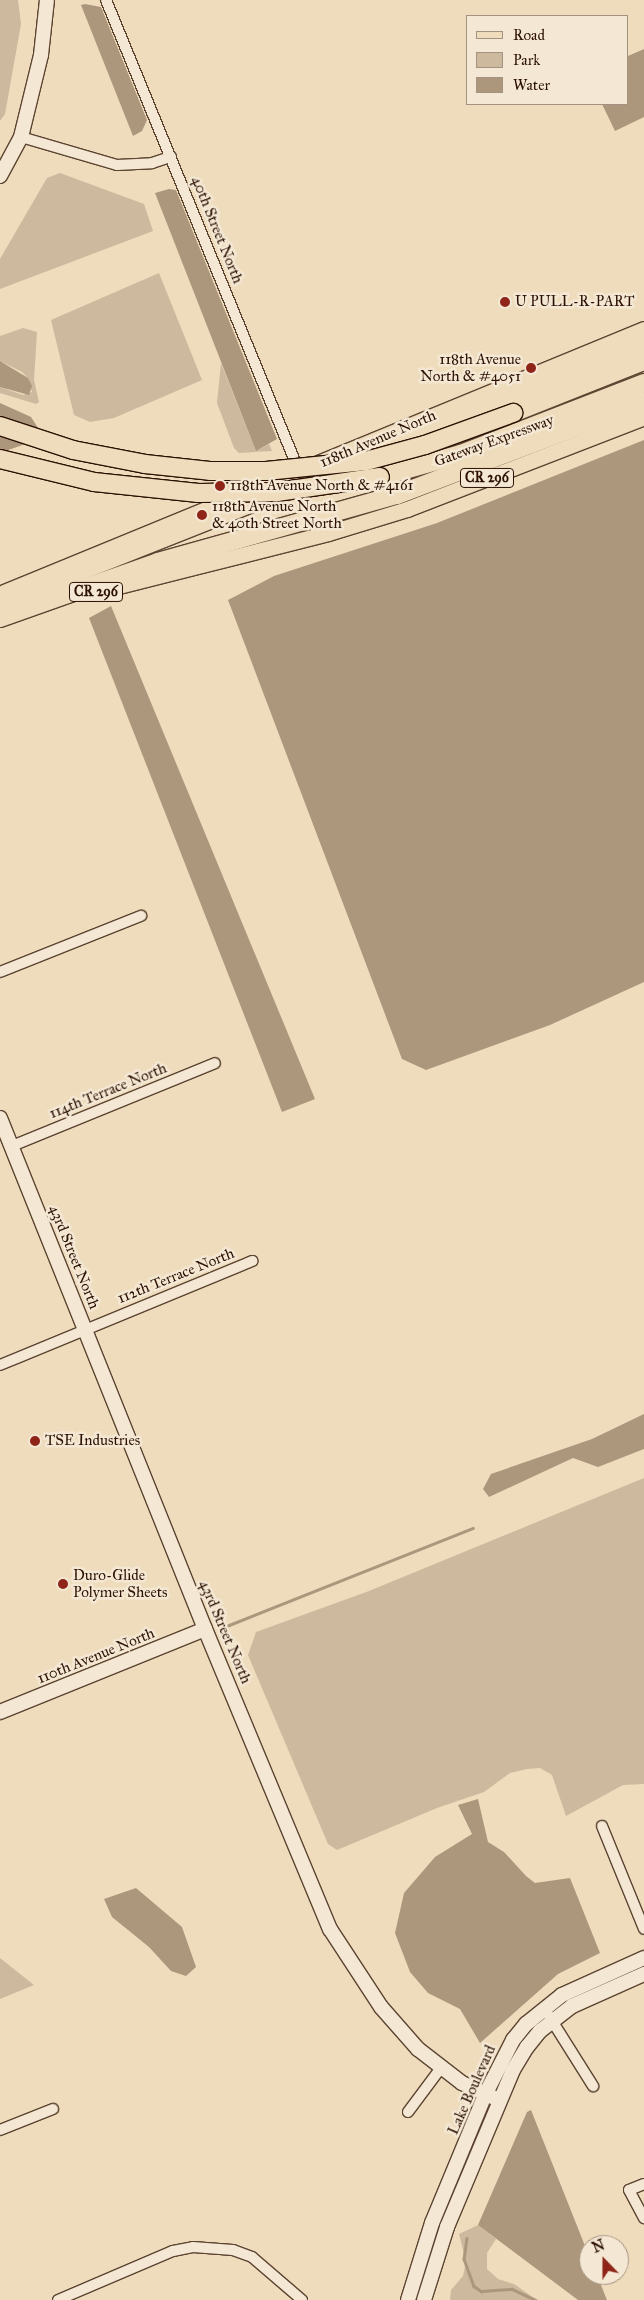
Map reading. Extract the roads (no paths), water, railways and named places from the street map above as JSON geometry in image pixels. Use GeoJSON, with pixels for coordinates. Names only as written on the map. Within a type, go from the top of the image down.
{"type":"FeatureCollection","features":[{"type":"Feature","properties":{"kind":"highway","name":"Gateway Expressway"},"geometry":{"type":"LineString","coordinates":[[0,603],[644,346]]}},
{"type":"Feature","properties":{"kind":"highway","name":"Gateway Expressway"},"geometry":{"type":"LineString","coordinates":[[0,426],[74,450],[145,464],[210,471],[266,472],[366,461],[434,442],[644,361]]}},
{"type":"Feature","properties":{"kind":"highway","name":"Gateway Expressway"},"geometry":{"type":"LineString","coordinates":[[0,459],[94,482],[198,493],[277,492],[380,477],[461,454],[644,384]]}},
{"type":"Feature","properties":{"kind":"highway","name":"Gateway Expressway"},"geometry":{"type":"LineString","coordinates":[[0,618],[158,562],[397,495],[644,401]]}},
{"type":"Feature","properties":{"kind":"main road","name":"118th Avenue North"},"geometry":{"type":"LineString","coordinates":[[0,594],[644,329]]}},
{"type":"Feature","properties":{"kind":"main road","name":"CR 296"},"geometry":{"type":"LineString","coordinates":[[0,625],[71,598],[328,533],[407,509],[644,417]]}},
{"type":"Feature","properties":{"kind":"street"},"geometry":{"type":"LineString","coordinates":[[0,176],[21,137],[41,55],[47,0]]}},
{"type":"Feature","properties":{"kind":"street","name":"40th Street North"},"geometry":{"type":"LineString","coordinates":[[106,0],[300,472]]}},
{"type":"Feature","properties":{"kind":"street"},"geometry":{"type":"LineString","coordinates":[[21,137],[117,165],[152,163],[171,157]]}},
{"type":"Feature","properties":{"kind":"street"},"geometry":{"type":"LineString","coordinates":[[0,972],[141,916]]}},
{"type":"Feature","properties":{"kind":"street","name":"114th Terrace North"},"geometry":{"type":"LineString","coordinates":[[12,1146],[215,1063]]}},
{"type":"Feature","properties":{"kind":"street","name":"43rd Street North"},"geometry":{"type":"LineString","coordinates":[[0,1118],[205,1629],[337,1943],[397,2026],[440,2069],[485,2095],[499,2100]]}},
{"type":"Feature","properties":{"kind":"street","name":"112th Terrace North"},"geometry":{"type":"LineString","coordinates":[[0,1365],[252,1261]]}},
{"type":"Feature","properties":{"kind":"street","name":"110th Avenue North"},"geometry":{"type":"LineString","coordinates":[[0,1712],[205,1629]]}},
{"type":"Feature","properties":{"kind":"street"},"geometry":{"type":"LineString","coordinates":[[602,1826],[644,1929]]}},
{"type":"Feature","properties":{"kind":"street","name":"Lake Boulevard"},"geometry":{"type":"LineString","coordinates":[[408,2300],[432,2223],[485,2095],[513,2040],[548,2014],[582,1984],[644,1958]]}},
{"type":"Feature","properties":{"kind":"street","name":"Lake Boulevard"},"geometry":{"type":"LineString","coordinates":[[424,2300],[447,2226],[499,2100],[527,2047],[548,2014],[572,2006],[644,1974]]}},
{"type":"Feature","properties":{"kind":"street"},"geometry":{"type":"LineString","coordinates":[[548,2014],[593,2086]]}},
{"type":"Feature","properties":{"kind":"street"},"geometry":{"type":"LineString","coordinates":[[408,2112],[440,2069]]}},
{"type":"Feature","properties":{"kind":"street"},"geometry":{"type":"LineString","coordinates":[[0,2130],[53,2108]]}},
{"type":"Feature","properties":{"kind":"street"},"geometry":{"type":"LineString","coordinates":[[644,2184],[629,2190],[644,2218]]}},
{"type":"Feature","properties":{"kind":"street"},"geometry":{"type":"LineString","coordinates":[[58,2300],[173,2251],[193,2247],[233,2250],[252,2257],[302,2300]]}},
{"type":"Feature","properties":{"kind":"water"},"geometry":{"type":"Polygon","coordinates":[[[81,5],[101,7],[147,120],[142,131],[133,136],[81,5]]]}},
{"type":"Feature","properties":{"kind":"water"},"geometry":{"type":"Polygon","coordinates":[[[644,49],[644,117],[615,131],[602,105],[629,105],[629,56],[644,49]]]}},
{"type":"Feature","properties":{"kind":"water"},"geometry":{"type":"Polygon","coordinates":[[[169,189],[176,190],[277,439],[256,451],[155,193],[169,189]]]}},
{"type":"Feature","properties":{"kind":"water"},"geometry":{"type":"Polygon","coordinates":[[[0,361],[28,378],[32,386],[29,395],[0,387],[0,361]]]}},
{"type":"Feature","properties":{"kind":"water"},"geometry":{"type":"Polygon","coordinates":[[[0,403],[31,417],[40,431],[28,443],[0,453],[0,403]]]}},
{"type":"Feature","properties":{"kind":"water"},"geometry":{"type":"Polygon","coordinates":[[[644,440],[644,982],[550,1025],[426,1070],[402,1059],[228,600],[274,576],[437,523],[644,440]]]}},
{"type":"Feature","properties":{"kind":"water"},"geometry":{"type":"Polygon","coordinates":[[[111,606],[315,1099],[282,1112],[89,618],[111,606]]]}},
{"type":"Feature","properties":{"kind":"water"},"geometry":{"type":"Polygon","coordinates":[[[644,1414],[644,1449],[598,1467],[573,1458],[489,1497],[483,1489],[491,1474],[592,1439],[644,1414]]]}},
{"type":"Feature","properties":{"kind":"water"},"geometry":{"type":"Polygon","coordinates":[[[478,1799],[488,1842],[504,1852],[526,1876],[535,1883],[570,1878],[600,1953],[558,1974],[480,2043],[460,2009],[428,1993],[410,1972],[395,1933],[404,1893],[435,1857],[472,1834],[458,1805],[478,1799]]]}},
{"type":"Feature","properties":{"kind":"water"},"geometry":{"type":"Polygon","coordinates":[[[136,1888],[182,1927],[196,1967],[186,1976],[171,1971],[149,1947],[112,1917],[104,1899],[136,1888]]]}},
{"type":"Feature","properties":{"kind":"water"},"geometry":{"type":"Polygon","coordinates":[[[531,2110],[581,2235],[579,2235],[579,2285],[601,2285],[607,2300],[578,2300],[478,2225],[527,2112],[531,2110]]]}},
{"type":"Feature","properties":{"kind":"waterway"},"geometry":{"type":"LineString","coordinates":[[219,1629],[473,1528]]}},
{"type":"Feature","properties":{"kind":"waterway"},"geometry":{"type":"LineString","coordinates":[[467,2238],[464,2259],[474,2286],[481,2291],[512,2289],[536,2300]]}},
{"type":"Feature","properties":{"kind":"place","name":"U PULL-R-PART"},"geometry":{"type":"Point","coordinates":[505,302]}},
{"type":"Feature","properties":{"kind":"place","name":"118th Avenue North & #4051"},"geometry":{"type":"Point","coordinates":[531,368]}},
{"type":"Feature","properties":{"kind":"place","name":"118th Avenue North & #4161"},"geometry":{"type":"Point","coordinates":[220,486]}},
{"type":"Feature","properties":{"kind":"place","name":"118th Avenue North & 40th Street North"},"geometry":{"type":"Point","coordinates":[202,515]}},
{"type":"Feature","properties":{"kind":"place","name":"TSE Industries"},"geometry":{"type":"Point","coordinates":[35,1441]}},
{"type":"Feature","properties":{"kind":"place","name":"Duro-Glide Polymer Sheets"},"geometry":{"type":"Point","coordinates":[63,1584]}}]}
